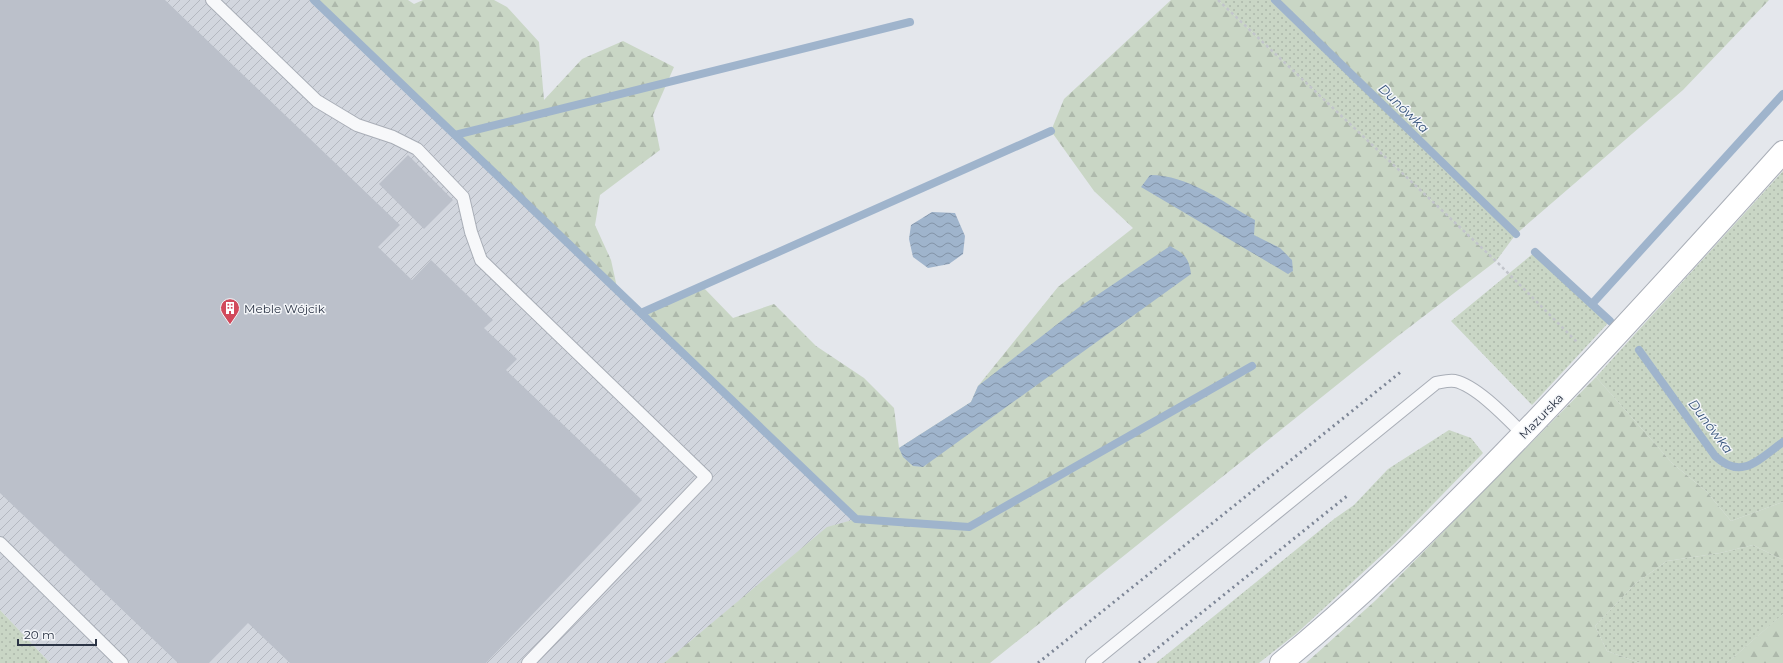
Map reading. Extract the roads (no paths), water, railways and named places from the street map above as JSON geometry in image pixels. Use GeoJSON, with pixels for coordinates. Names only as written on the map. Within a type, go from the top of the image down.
{"type":"FeatureCollection","features":[{"type":"Feature","properties":{"kind":"main road","name":"Mazurska"},"geometry":{"type":"LineString","coordinates":[[1281,663],[1360,595],[1420,540],[1594,360],[1783,152]]}},
{"type":"Feature","properties":{"kind":"lane"},"geometry":{"type":"LineString","coordinates":[[212,0],[317,101],[357,125],[393,137],[417,149],[463,197],[471,232],[482,260],[706,477],[528,663]]}},
{"type":"Feature","properties":{"kind":"lane"},"geometry":{"type":"LineString","coordinates":[[1092,663],[1436,384],[1446,381],[1454,381],[1474,389],[1523,434]]}},
{"type":"Feature","properties":{"kind":"lane"},"geometry":{"type":"LineString","coordinates":[[0,543],[122,663]]}},
{"type":"Feature","properties":{"kind":"water"},"geometry":{"type":"Polygon","coordinates":[[[1150,175],[1164,176],[1191,184],[1255,220],[1254,235],[1280,248],[1292,260],[1293,271],[1288,274],[1141,187],[1150,175]]]}},
{"type":"Feature","properties":{"kind":"water"},"geometry":{"type":"Polygon","coordinates":[[[932,212],[955,213],[965,236],[963,254],[949,264],[928,268],[913,257],[909,239],[911,225],[932,212]]]}},
{"type":"Feature","properties":{"kind":"water"},"geometry":{"type":"Polygon","coordinates":[[[1170,246],[1179,251],[1185,257],[1189,264],[1191,274],[923,467],[913,466],[903,457],[899,448],[971,402],[978,386],[1078,308],[1170,246]]]}},
{"type":"Feature","properties":{"kind":"waterway"},"geometry":{"type":"LineString","coordinates":[[314,0],[856,519],[969,527],[1252,366]]}},
{"type":"Feature","properties":{"kind":"waterway","name":"Dunówka"},"geometry":{"type":"LineString","coordinates":[[1275,0],[1516,234]]}},
{"type":"Feature","properties":{"kind":"waterway"},"geometry":{"type":"LineString","coordinates":[[455,135],[910,22]]}},
{"type":"Feature","properties":{"kind":"waterway"},"geometry":{"type":"LineString","coordinates":[[1592,304],[1783,94]]}},
{"type":"Feature","properties":{"kind":"waterway"},"geometry":{"type":"LineString","coordinates":[[641,313],[1051,131]]}},
{"type":"Feature","properties":{"kind":"waterway","name":"Dunówka"},"geometry":{"type":"LineString","coordinates":[[1535,252],[1610,321]]}},
{"type":"Feature","properties":{"kind":"waterway","name":"Dunówka"},"geometry":{"type":"LineString","coordinates":[[1639,350],[1715,456],[1725,463],[1734,467],[1750,465],[1783,442]]}},
{"type":"Feature","properties":{"kind":"railway"},"geometry":{"type":"LineString","coordinates":[[1038,663],[1402,371]]}},
{"type":"Feature","properties":{"kind":"railway"},"geometry":{"type":"LineString","coordinates":[[1139,663],[1347,496]]}},
{"type":"Feature","properties":{"kind":"place","name":"Meble Wójcik"},"geometry":{"type":"Point","coordinates":[230,325]}}]}
